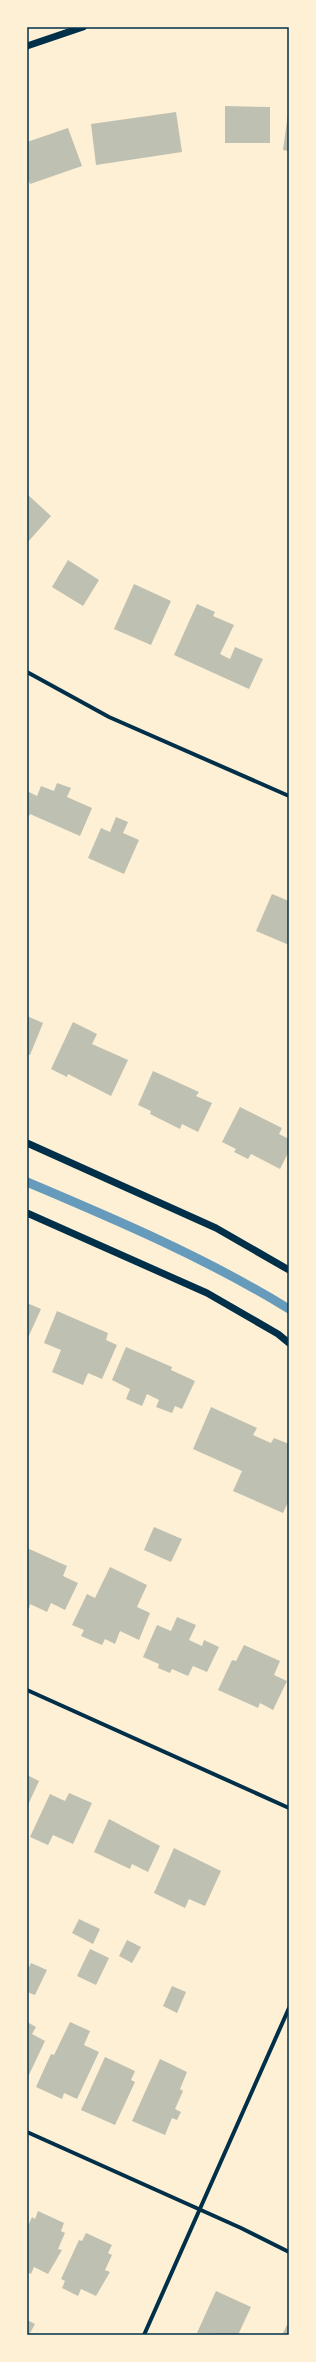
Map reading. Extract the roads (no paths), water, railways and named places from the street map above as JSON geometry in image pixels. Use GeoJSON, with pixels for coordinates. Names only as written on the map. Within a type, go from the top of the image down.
{"type":"FeatureCollection","features":[{"type":"Feature","properties":{"kind":"street"},"geometry":{"type":"LineString","coordinates":[[27,46],[83,27]]}},
{"type":"Feature","properties":{"kind":"street"},"geometry":{"type":"LineString","coordinates":[[27,672],[109,717],[289,796]]}},
{"type":"Feature","properties":{"kind":"street"},"geometry":{"type":"LineString","coordinates":[[27,1143],[216,1228],[276,1260],[289,1270]]}},
{"type":"Feature","properties":{"kind":"street"},"geometry":{"type":"LineString","coordinates":[[27,1213],[208,1293],[278,1334],[289,1343]]}},
{"type":"Feature","properties":{"kind":"street"},"geometry":{"type":"LineString","coordinates":[[27,1690],[289,1808]]}},
{"type":"Feature","properties":{"kind":"street"},"geometry":{"type":"LineString","coordinates":[[144,2335],[289,2008]]}},
{"type":"Feature","properties":{"kind":"street"},"geometry":{"type":"LineString","coordinates":[[27,2132],[199,2209],[289,2252]]}},
{"type":"Feature","properties":{"kind":"waterway"},"geometry":{"type":"LineString","coordinates":[[27,1182],[128,1225],[193,1256],[258,1290],[289,1309]]}}]}
